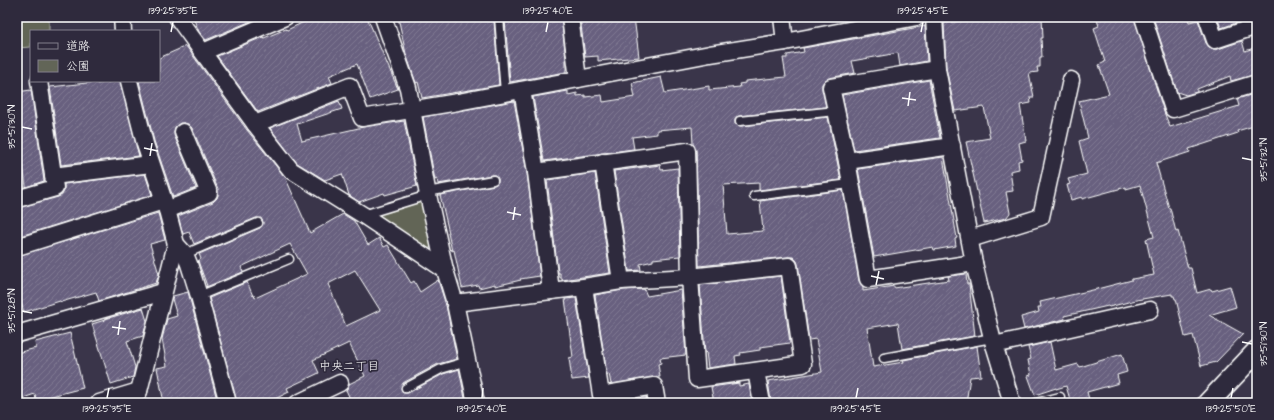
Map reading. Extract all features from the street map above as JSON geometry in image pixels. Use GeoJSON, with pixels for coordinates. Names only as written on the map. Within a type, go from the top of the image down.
{"type":"FeatureCollection","features":[{"type":"Feature","properties":{"kind":"street"},"geometry":{"type":"LineString","coordinates":[[122,17],[123,30]]}},
{"type":"Feature","properties":{"kind":"street"},"geometry":{"type":"LineString","coordinates":[[176,17],[291,170],[363,215],[445,270]]}},
{"type":"Feature","properties":{"kind":"street"},"geometry":{"type":"LineString","coordinates":[[203,52],[285,17]]}},
{"type":"Feature","properties":{"kind":"street"},"geometry":{"type":"LineString","coordinates":[[383,17],[408,88],[427,194],[445,270],[455,303],[476,403]]}},
{"type":"Feature","properties":{"kind":"street"},"geometry":{"type":"LineString","coordinates":[[570,17],[578,80]]}},
{"type":"Feature","properties":{"kind":"street"},"geometry":{"type":"LineString","coordinates":[[782,17],[785,42]]}},
{"type":"Feature","properties":{"kind":"street"},"geometry":{"type":"LineString","coordinates":[[255,124],[350,86],[362,118],[578,80],[710,54],[785,42],[917,17]]}},
{"type":"Feature","properties":{"kind":"street"},"geometry":{"type":"LineString","coordinates":[[934,17],[937,69],[974,263],[993,342],[1012,403]]}},
{"type":"Feature","properties":{"kind":"street"},"geometry":{"type":"LineString","coordinates":[[1143,17],[1173,109],[1257,83]]}},
{"type":"Feature","properties":{"kind":"street"},"geometry":{"type":"LineString","coordinates":[[1207,17],[1215,40],[1257,26]]}},
{"type":"Feature","properties":{"kind":"street"},"geometry":{"type":"LineString","coordinates":[[937,69],[831,87],[868,279],[974,263]]}},
{"type":"Feature","properties":{"kind":"street"},"geometry":{"type":"LineString","coordinates":[[970,239],[1041,217],[1071,80]]}},
{"type":"Feature","properties":{"kind":"street"},"geometry":{"type":"LineString","coordinates":[[17,199],[55,188],[39,82]]}},
{"type":"Feature","properties":{"kind":"street"},"geometry":{"type":"LineString","coordinates":[[129,82],[151,164],[180,249],[189,264],[199,296],[228,403]]}},
{"type":"Feature","properties":{"kind":"street"},"geometry":{"type":"LineString","coordinates":[[522,90],[536,172],[551,291]]}},
{"type":"Feature","properties":{"kind":"street"},"geometry":{"type":"LineString","coordinates":[[17,247],[209,193],[183,132]]}},
{"type":"Feature","properties":{"kind":"street"},"geometry":{"type":"LineString","coordinates":[[846,161],[952,146]]}},
{"type":"Feature","properties":{"kind":"street"},"geometry":{"type":"LineString","coordinates":[[455,303],[621,281],[690,277],[789,266],[803,364],[697,379],[690,277],[687,151],[536,172]]}},
{"type":"Feature","properties":{"kind":"street"},"geometry":{"type":"LineString","coordinates":[[603,162],[621,281]]}},
{"type":"Feature","properties":{"kind":"street"},"geometry":{"type":"LineString","coordinates":[[53,176],[151,164]]}},
{"type":"Feature","properties":{"kind":"street"},"geometry":{"type":"LineString","coordinates":[[99,403],[135,397],[164,292],[180,249]]}},
{"type":"Feature","properties":{"kind":"street"},"geometry":{"type":"LineString","coordinates":[[584,287],[601,395],[654,386],[656,403]]}},
{"type":"Feature","properties":{"kind":"street"},"geometry":{"type":"LineString","coordinates":[[18,330],[164,292]]}},
{"type":"Feature","properties":{"kind":"street"},"geometry":{"type":"LineString","coordinates":[[993,342],[1150,310]]}},
{"type":"Feature","properties":{"kind":"street"},"geometry":{"type":"LineString","coordinates":[[1208,403],[1257,351]]}},
{"type":"Feature","properties":{"kind":"street"},"geometry":{"type":"LineString","coordinates":[[756,371],[762,403]]}},
{"type":"Feature","properties":{"kind":"street"},"geometry":{"type":"LineString","coordinates":[[298,403],[340,383]]}},
{"type":"Feature","properties":{"kind":"lane"},"geometry":{"type":"LineString","coordinates":[[500,17],[505,93]]}},
{"type":"Feature","properties":{"kind":"lane"},"geometry":{"type":"LineString","coordinates":[[740,120],[836,111]]}},
{"type":"Feature","properties":{"kind":"lane"},"geometry":{"type":"LineString","coordinates":[[363,215],[427,194],[493,180]]}},
{"type":"Feature","properties":{"kind":"lane"},"geometry":{"type":"LineString","coordinates":[[754,196],[850,184]]}},
{"type":"Feature","properties":{"kind":"lane"},"geometry":{"type":"LineString","coordinates":[[180,249],[258,223]]}},
{"type":"Feature","properties":{"kind":"lane"},"geometry":{"type":"LineString","coordinates":[[199,296],[289,259]]}},
{"type":"Feature","properties":{"kind":"lane"},"geometry":{"type":"LineString","coordinates":[[884,358],[993,342]]}},
{"type":"Feature","properties":{"kind":"lane"},"geometry":{"type":"LineString","coordinates":[[406,388],[441,369],[468,361]]}},
{"type":"Feature","properties":{"kind":"lane"},"geometry":{"type":"LineString","coordinates":[[1036,403],[1060,397]]}},
{"type":"Feature","properties":{"kind":"green space"},"geometry":{"type":"Polygon","coordinates":[[[17,17],[49,17],[49,30],[30,30],[30,47],[17,48],[17,17]]]}},
{"type":"Feature","properties":{"kind":"green space"},"geometry":{"type":"Polygon","coordinates":[[[422,199],[434,246],[427,249],[372,216],[422,199]]]}},
{"type":"Feature","properties":{"kind":"building"},"geometry":{"type":"Polygon","coordinates":[[[193,17],[255,17],[256,19],[206,40],[199,32],[193,17]]]}},
{"type":"Feature","properties":{"kind":"building"},"geometry":{"type":"Polygon","coordinates":[[[319,17],[367,17],[398,89],[370,99],[357,64],[329,76],[332,83],[258,112],[217,56],[263,37],[264,38],[286,29],[287,30],[308,20],[308,22],[319,17]]]}},
{"type":"Feature","properties":{"kind":"building"},"geometry":{"type":"Polygon","coordinates":[[[398,17],[473,17],[489,18],[489,21],[494,21],[499,85],[422,98],[418,82],[416,83],[406,54],[398,17]]]}},
{"type":"Feature","properties":{"kind":"building"},"geometry":{"type":"Polygon","coordinates":[[[534,17],[561,17],[566,72],[510,82],[505,20],[534,19],[534,17]]]}},
{"type":"Feature","properties":{"kind":"building"},"geometry":{"type":"Polygon","coordinates":[[[580,17],[634,17],[639,57],[598,61],[598,56],[585,57],[580,17]]]}},
{"type":"Feature","properties":{"kind":"building"},"geometry":{"type":"Polygon","coordinates":[[[1012,17],[1042,17],[1042,57],[1040,57],[1040,67],[1037,67],[1038,72],[1029,73],[1034,97],[1030,97],[1031,103],[1020,105],[1026,141],[1019,143],[1022,160],[1018,161],[1019,169],[1010,171],[1013,191],[1006,192],[1010,213],[1006,218],[984,223],[966,142],[990,138],[984,107],[955,111],[946,68],[944,23],[981,19],[1012,20],[1012,17]]]}},
{"type":"Feature","properties":{"kind":"building"},"geometry":{"type":"Polygon","coordinates":[[[1096,17],[1134,17],[1170,127],[1239,106],[1237,99],[1257,93],[1257,125],[1237,131],[1238,133],[1189,149],[1190,152],[1156,163],[1176,232],[1178,231],[1188,268],[1191,268],[1197,293],[1230,286],[1236,307],[1209,315],[1243,334],[1216,362],[1201,366],[1193,335],[1185,337],[1176,299],[1172,296],[1172,294],[1136,300],[1064,316],[1065,319],[1024,329],[1021,317],[1039,312],[1038,307],[1041,307],[1040,302],[1154,275],[1146,239],[1154,237],[1140,185],[1126,189],[1126,187],[1082,199],[1082,197],[1071,200],[1067,185],[1070,184],[1068,179],[1087,174],[1079,141],[1088,138],[1079,101],[1109,94],[1099,65],[1105,62],[1094,28],[1099,26],[1096,17]]]}},
{"type":"Feature","properties":{"kind":"building"},"geometry":{"type":"Polygon","coordinates":[[[1153,17],[1188,17],[1189,22],[1198,20],[1206,43],[1213,49],[1218,49],[1242,41],[1245,51],[1257,47],[1257,74],[1231,81],[1230,76],[1197,89],[1197,92],[1186,95],[1177,92],[1153,17]]]}},
{"type":"Feature","properties":{"kind":"building"},"geometry":{"type":"Polygon","coordinates":[[[1217,17],[1234,17],[1236,23],[1221,28],[1217,17]]]}},
{"type":"Feature","properties":{"kind":"building"},"geometry":{"type":"Polygon","coordinates":[[[925,26],[927,61],[900,66],[898,53],[852,61],[855,73],[829,78],[822,84],[826,107],[736,117],[735,124],[741,126],[828,117],[841,180],[759,190],[759,183],[723,185],[727,234],[763,231],[760,201],[843,190],[859,281],[863,286],[863,291],[949,280],[948,276],[966,274],[967,284],[969,284],[975,336],[902,349],[898,323],[867,328],[873,367],[904,362],[903,360],[977,346],[981,376],[970,377],[966,403],[778,403],[778,400],[771,402],[768,381],[822,372],[816,339],[809,340],[797,261],[793,257],[788,257],[699,266],[696,151],[693,144],[692,127],[657,130],[657,134],[632,137],[634,149],[544,161],[533,97],[568,91],[568,95],[577,93],[577,96],[585,95],[585,97],[602,95],[603,102],[635,97],[632,83],[661,77],[665,93],[709,86],[709,90],[740,87],[739,84],[745,83],[745,81],[786,77],[783,58],[787,58],[787,55],[804,52],[803,48],[925,26]]]}},
{"type":"Feature","properties":{"kind":"building"},"geometry":{"type":"Polygon","coordinates":[[[186,46],[247,130],[287,179],[310,233],[343,214],[354,221],[368,245],[379,238],[384,247],[388,245],[411,283],[414,281],[420,292],[438,280],[446,305],[457,359],[438,364],[403,383],[401,388],[403,393],[408,393],[443,374],[459,369],[466,403],[352,403],[346,390],[349,384],[365,376],[349,343],[313,360],[319,373],[287,388],[289,392],[267,403],[237,403],[209,298],[247,282],[255,298],[307,274],[290,244],[241,267],[243,272],[206,287],[207,286],[198,261],[201,259],[199,254],[260,228],[263,223],[261,218],[256,218],[194,244],[189,232],[183,234],[178,216],[213,202],[217,198],[218,189],[192,128],[188,124],[180,123],[175,127],[174,135],[196,188],[173,197],[154,141],[139,82],[160,82],[160,58],[186,46]],[[355,270],[328,284],[346,326],[380,310],[355,270]]]}},
{"type":"Feature","properties":{"kind":"building"},"geometry":{"type":"Polygon","coordinates":[[[929,80],[940,138],[854,150],[842,95],[929,80]]]}},
{"type":"Feature","properties":{"kind":"building"},"geometry":{"type":"Polygon","coordinates":[[[96,82],[97,84],[120,82],[139,156],[61,165],[50,87],[96,82]]]}},
{"type":"Feature","properties":{"kind":"building"},"geometry":{"type":"Polygon","coordinates":[[[31,90],[44,181],[26,187],[23,164],[20,164],[17,150],[17,92],[31,90]]]}},
{"type":"Feature","properties":{"kind":"building"},"geometry":{"type":"Polygon","coordinates":[[[339,101],[342,109],[297,124],[302,141],[363,127],[404,121],[417,186],[385,195],[384,193],[359,202],[349,195],[342,174],[325,180],[297,163],[270,128],[339,101]]]}},
{"type":"Feature","properties":{"kind":"building"},"geometry":{"type":"Polygon","coordinates":[[[514,101],[527,173],[540,276],[520,279],[521,280],[495,286],[495,284],[479,288],[478,285],[462,288],[454,250],[452,251],[440,195],[494,185],[498,182],[498,179],[495,175],[492,175],[438,184],[437,179],[435,180],[423,117],[514,101]]]}},
{"type":"Feature","properties":{"kind":"building"},"geometry":{"type":"Polygon","coordinates":[[[943,157],[957,238],[955,239],[956,246],[934,250],[933,247],[874,257],[858,169],[943,157]]]}},
{"type":"Feature","properties":{"kind":"building"},"geometry":{"type":"Polygon","coordinates":[[[660,165],[661,170],[678,168],[680,256],[653,259],[653,261],[640,264],[641,270],[629,271],[614,171],[660,165]]]}},
{"type":"Feature","properties":{"kind":"building"},"geometry":{"type":"Polygon","coordinates":[[[595,173],[610,273],[562,280],[562,278],[560,278],[560,273],[558,273],[547,180],[595,173]]]}},
{"type":"Feature","properties":{"kind":"building"},"geometry":{"type":"Polygon","coordinates":[[[145,174],[152,195],[17,237],[17,208],[62,195],[64,191],[64,184],[145,174]]]}},
{"type":"Feature","properties":{"kind":"building"},"geometry":{"type":"Polygon","coordinates":[[[158,213],[165,240],[150,244],[159,274],[156,283],[99,301],[96,292],[24,312],[17,289],[17,256],[158,213]]]}},
{"type":"Feature","properties":{"kind":"building"},"geometry":{"type":"Polygon","coordinates":[[[781,276],[790,343],[760,347],[760,350],[740,353],[741,355],[735,356],[736,364],[708,368],[706,352],[705,353],[700,285],[781,276]]]}},
{"type":"Feature","properties":{"kind":"building"},"geometry":{"type":"Polygon","coordinates":[[[644,289],[647,296],[681,290],[686,355],[660,358],[661,363],[658,364],[660,377],[611,384],[609,374],[607,375],[595,295],[622,290],[644,289]]]}},
{"type":"Feature","properties":{"kind":"building"},"geometry":{"type":"Polygon","coordinates":[[[188,292],[218,403],[164,403],[157,368],[167,366],[162,339],[167,319],[177,316],[172,299],[173,296],[188,292]]]}},
{"type":"Feature","properties":{"kind":"building"},"geometry":{"type":"Polygon","coordinates":[[[576,298],[589,378],[572,380],[569,358],[573,357],[565,299],[576,298]]]}},
{"type":"Feature","properties":{"kind":"building"},"geometry":{"type":"Polygon","coordinates":[[[143,308],[147,321],[143,336],[127,341],[135,367],[133,377],[111,384],[92,324],[143,308]]]}},
{"type":"Feature","properties":{"kind":"building"},"geometry":{"type":"Polygon","coordinates":[[[70,333],[83,388],[36,400],[35,394],[17,400],[17,353],[36,348],[35,342],[70,333]]]}},
{"type":"Feature","properties":{"kind":"building"},"geometry":{"type":"Polygon","coordinates":[[[1050,342],[1056,370],[1078,364],[1080,367],[1122,354],[1127,372],[1117,375],[1119,383],[1087,392],[1090,403],[1071,403],[1066,386],[1035,395],[1028,376],[1031,375],[1028,360],[1031,359],[1028,347],[1050,342]]]}},
{"type":"Feature","properties":{"kind":"building"},"geometry":{"type":"Polygon","coordinates":[[[739,383],[739,386],[749,384],[752,403],[714,403],[711,387],[739,383]]]}},
{"type":"Feature","properties":{"kind":"building"},"geometry":{"type":"Polygon","coordinates":[[[646,397],[647,403],[614,403],[614,402],[646,397]]]}},
{"type":"Feature","properties":{"kind":"district","name":"中央二丁目"},"geometry":{"type":"Point","coordinates":[349,366]}}]}
